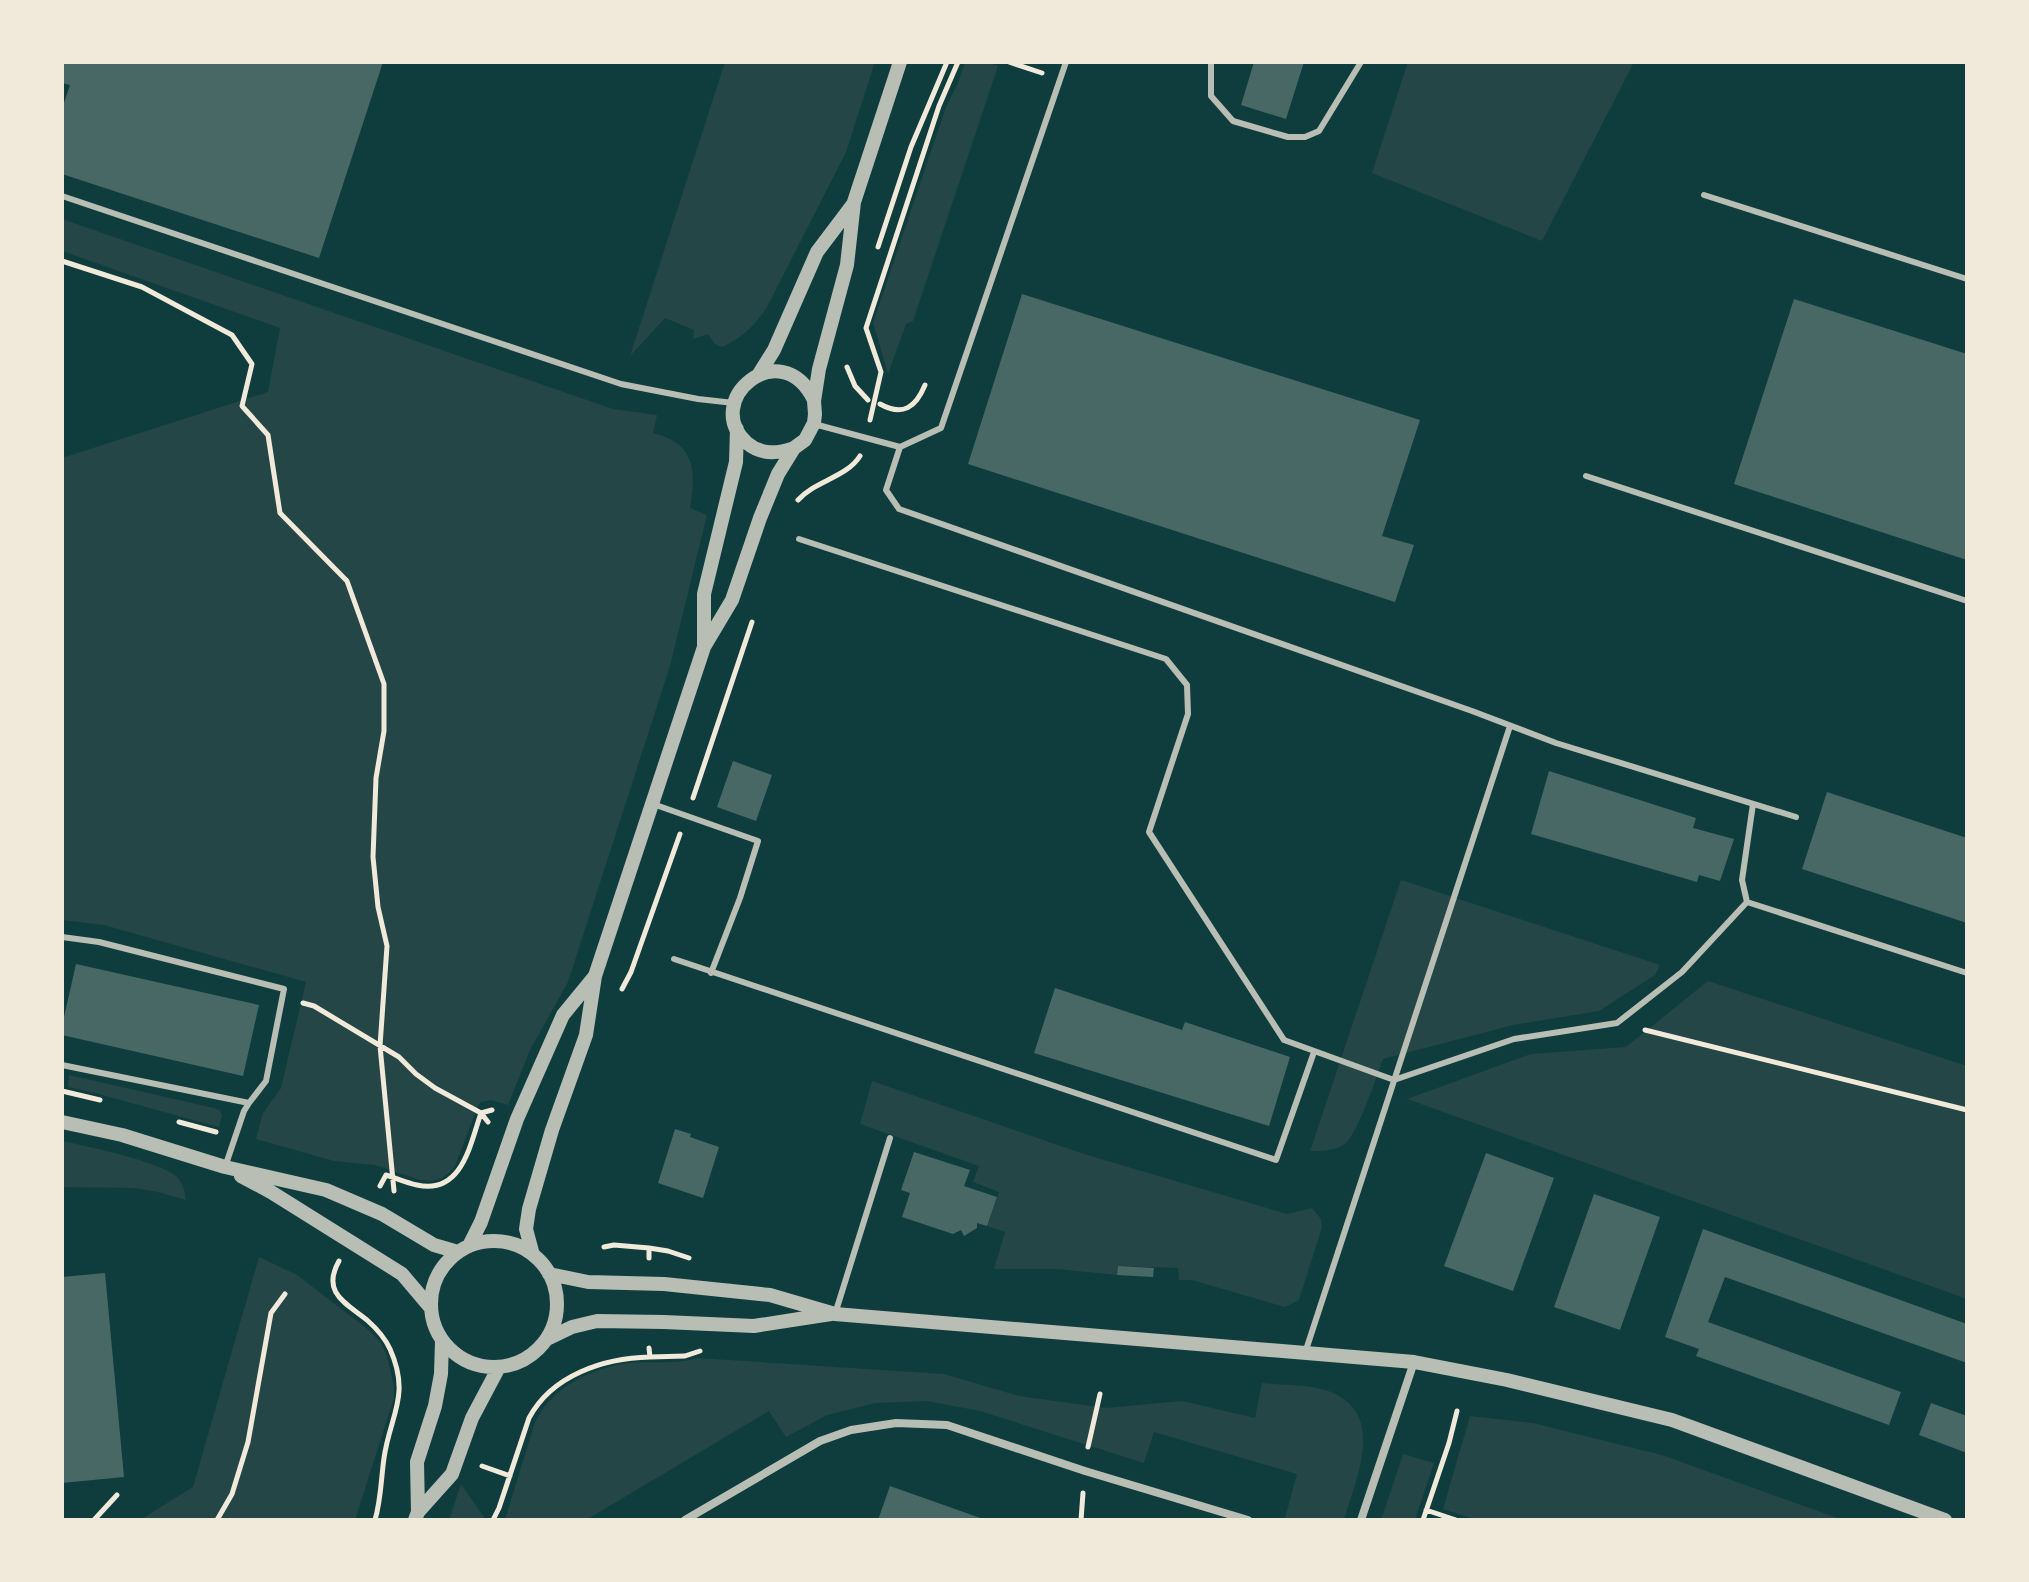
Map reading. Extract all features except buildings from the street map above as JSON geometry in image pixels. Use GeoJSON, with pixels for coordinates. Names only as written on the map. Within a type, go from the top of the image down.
{"type":"FeatureCollection","features":[{"type":"Feature","properties":{"kind":"street"},"geometry":{"type":"LineString","coordinates":[[814,401],[808,388],[798,379],[772,371],[759,374],[739,391],[733,418],[744,440],[767,453],[781,453],[794,448],[805,440],[814,423],[819,369],[847,265],[854,202],[900,62]]}},
{"type":"Feature","properties":{"kind":"street"},"geometry":{"type":"LineString","coordinates":[[759,374],[774,350],[817,252],[854,202]]}},
{"type":"Feature","properties":{"kind":"street"},"geometry":{"type":"LineString","coordinates":[[704,647],[704,594],[736,462],[737,429]]}},
{"type":"Feature","properties":{"kind":"street"},"geometry":{"type":"LineString","coordinates":[[533,1255],[526,1229],[529,1209],[552,1130],[586,1035],[595,976],[704,647],[732,600],[760,518],[778,474],[794,448]]}},
{"type":"Feature","properties":{"kind":"street"},"geometry":{"type":"LineString","coordinates":[[464,1249],[481,1222],[517,1119],[563,1015],[595,976]]}},
{"type":"Feature","properties":{"kind":"street"},"geometry":{"type":"LineString","coordinates":[[62,1122],[122,1135],[225,1167],[326,1190],[382,1214],[434,1245],[464,1249]]}},
{"type":"Feature","properties":{"kind":"street"},"geometry":{"type":"LineString","coordinates":[[225,1167],[271,1192],[402,1274],[430,1307]]}},
{"type":"Feature","properties":{"kind":"street"},"geometry":{"type":"LineString","coordinates":[[487,1241],[506,1243],[533,1255],[549,1274],[555,1290],[557,1307],[547,1339],[526,1358],[499,1367],[483,1367],[453,1353],[434,1325],[430,1307],[437,1276],[446,1263],[464,1249],[487,1241]]}},
{"type":"Feature","properties":{"kind":"street"},"geometry":{"type":"LineString","coordinates":[[549,1274],[588,1282],[770,1295],[835,1314],[1414,1362],[1507,1380],[1672,1420],[1945,1520]]}},
{"type":"Feature","properties":{"kind":"street"},"geometry":{"type":"LineString","coordinates":[[547,1339],[572,1327],[597,1321],[754,1326],[835,1314]]}},
{"type":"Feature","properties":{"kind":"street"},"geometry":{"type":"LineString","coordinates":[[416,1516],[417,1462],[435,1406],[441,1374],[442,1341]]}},
{"type":"Feature","properties":{"kind":"street"},"geometry":{"type":"LineString","coordinates":[[1361,1520],[1414,1362]]}},
{"type":"Feature","properties":{"kind":"street"},"geometry":{"type":"LineString","coordinates":[[416,1516],[452,1474],[472,1418],[499,1367]]}},
{"type":"Feature","properties":{"kind":"street"},"geometry":{"type":"LineString","coordinates":[[685,1520],[820,1441],[851,1430],[896,1423],[947,1425],[1248,1520]]}},
{"type":"Feature","properties":{"kind":"lane"},"geometry":{"type":"LineString","coordinates":[[814,423],[900,447],[941,428],[1066,62]]}},
{"type":"Feature","properties":{"kind":"lane"},"geometry":{"type":"LineString","coordinates":[[1211,62],[1211,96],[1233,121],[1288,137],[1305,137],[1319,131],[1361,62]]}},
{"type":"Feature","properties":{"kind":"lane"},"geometry":{"type":"LineString","coordinates":[[1704,195],[1967,279]]}},
{"type":"Feature","properties":{"kind":"lane"},"geometry":{"type":"LineString","coordinates":[[62,196],[621,384],[734,403]]}},
{"type":"Feature","properties":{"kind":"lane"},"geometry":{"type":"LineString","coordinates":[[900,447],[886,490],[899,509],[1556,743],[1796,817]]}},
{"type":"Feature","properties":{"kind":"lane"},"geometry":{"type":"LineString","coordinates":[[1586,476],[1967,601]]}},
{"type":"Feature","properties":{"kind":"lane"},"geometry":{"type":"LineString","coordinates":[[799,539],[1166,659],[1187,685],[1188,714],[1149,832],[1284,1040],[1314,1052],[1394,1080],[1514,1039],[1617,1023],[1682,972],[1747,902]]}},
{"type":"Feature","properties":{"kind":"lane"},"geometry":{"type":"LineString","coordinates":[[1305,1353],[1510,726]]}},
{"type":"Feature","properties":{"kind":"lane"},"geometry":{"type":"LineString","coordinates":[[653,804],[758,841],[711,973]]}},
{"type":"Feature","properties":{"kind":"lane"},"geometry":{"type":"LineString","coordinates":[[1747,902],[1742,880],[1753,804]]}},
{"type":"Feature","properties":{"kind":"lane"},"geometry":{"type":"LineString","coordinates":[[1747,902],[1967,973]]}},
{"type":"Feature","properties":{"kind":"lane"},"geometry":{"type":"LineString","coordinates":[[62,937],[99,942],[284,989],[266,1081],[244,1111],[225,1167]]}},
{"type":"Feature","properties":{"kind":"lane"},"geometry":{"type":"LineString","coordinates":[[674,959],[1276,1160],[1314,1052]]}},
{"type":"Feature","properties":{"kind":"lane"},"geometry":{"type":"LineString","coordinates":[[62,1065],[249,1103]]}},
{"type":"Feature","properties":{"kind":"lane"},"geometry":{"type":"LineString","coordinates":[[835,1314],[890,1138]]}},
{"type":"Feature","properties":{"kind":"path"},"geometry":{"type":"LineString","coordinates":[[876,252],[911,147],[947,62]]}},
{"type":"Feature","properties":{"kind":"path"},"geometry":{"type":"LineString","coordinates":[[796,503],[805,492],[859,459],[881,372],[866,328],[939,106],[958,62]]}},
{"type":"Feature","properties":{"kind":"path"},"geometry":{"type":"LineString","coordinates":[[1009,62],[1060,79]]}},
{"type":"Feature","properties":{"kind":"path"},"geometry":{"type":"LineString","coordinates":[[62,261],[142,287],[232,335],[252,364],[242,406],[268,435],[280,513],[347,581],[384,684],[384,731],[376,778],[373,857],[378,907],[387,946],[380,1045],[394,1192]]}},
{"type":"Feature","properties":{"kind":"path"},"geometry":{"type":"LineString","coordinates":[[845,356],[855,386],[868,400]]}},
{"type":"Feature","properties":{"kind":"path"},"geometry":{"type":"LineString","coordinates":[[880,404],[896,410],[908,408],[918,401],[925,385]]}},
{"type":"Feature","properties":{"kind":"path"},"geometry":{"type":"LineString","coordinates":[[620,993],[631,972],[686,817],[755,612]]}},
{"type":"Feature","properties":{"kind":"path"},"geometry":{"type":"LineString","coordinates":[[282,998],[314,1006],[380,1045],[435,1088],[481,1113],[492,1127]]}},
{"type":"Feature","properties":{"kind":"path"},"geometry":{"type":"LineString","coordinates":[[1617,1023],[1967,1110]]}},
{"type":"Feature","properties":{"kind":"path"},"geometry":{"type":"LineString","coordinates":[[604,1247],[649,1248],[649,1284]]}},
{"type":"Feature","properties":{"kind":"path"},"geometry":{"type":"LineString","coordinates":[[217,1520],[232,1494],[248,1442],[271,1313],[285,1294]]}},
{"type":"Feature","properties":{"kind":"path"},"geometry":{"type":"LineString","coordinates":[[493,1520],[535,1406],[558,1385],[591,1367],[627,1357],[650,1357],[649,1322]]}},
{"type":"Feature","properties":{"kind":"path"},"geometry":{"type":"LineString","coordinates":[[1088,1445],[1100,1394]]}},
{"type":"Feature","properties":{"kind":"path"},"geometry":{"type":"LineString","coordinates":[[1423,1520],[1457,1411]]}},
{"type":"Feature","properties":{"kind":"path"},"geometry":{"type":"LineString","coordinates":[[94,1520],[117,1495]]}},
{"type":"Feature","properties":{"kind":"path"},"geometry":{"type":"LineString","coordinates":[[1426,1510],[1456,1520]]}},
{"type":"Feature","properties":{"kind":"shaded area"},"geometry":{"type":"Polygon","coordinates":[[[725,62],[875,62],[846,152],[766,309],[756,321],[741,336],[722,347],[715,344],[708,334],[693,339],[694,330],[665,318],[630,356],[725,62]]]}},
{"type":"Feature","properties":{"kind":"shaded area"},"geometry":{"type":"Polygon","coordinates":[[[965,62],[988,62],[998,66],[913,321],[906,324],[888,374],[873,323],[946,107],[965,62]]]}},
{"type":"Feature","properties":{"kind":"shaded area"},"geometry":{"type":"Polygon","coordinates":[[[1408,62],[1634,62],[1542,241],[1372,173],[1408,62]]]}},
{"type":"Feature","properties":{"kind":"shaded area"},"geometry":{"type":"Polygon","coordinates":[[[62,219],[613,409],[657,415],[653,433],[678,444],[690,460],[693,482],[690,508],[707,515],[670,666],[568,982],[530,1050],[508,1105],[491,1100],[481,1102],[455,1166],[440,1179],[420,1180],[375,1165],[334,1161],[256,1139],[263,1113],[281,1088],[306,982],[104,925],[62,920],[62,458],[268,392],[280,328],[62,251],[62,219]]]}},
{"type":"Feature","properties":{"kind":"shaded area"},"geometry":{"type":"Polygon","coordinates":[[[1401,880],[1660,965],[1655,975],[1599,1011],[1513,1025],[1383,1059],[1360,1120],[1348,1141],[1334,1149],[1310,1151],[1401,880]]]}},
{"type":"Feature","properties":{"kind":"shaded area"},"geometry":{"type":"Polygon","coordinates":[[[1708,981],[1967,1066],[1967,1299],[1407,1099],[1531,1054],[1626,1047],[1708,981]]]}},
{"type":"Feature","properties":{"kind":"shaded area"},"geometry":{"type":"Polygon","coordinates":[[[69,1075],[220,1110],[219,1127],[68,1087],[69,1075]]]}},
{"type":"Feature","properties":{"kind":"shaded area"},"geometry":{"type":"Polygon","coordinates":[[[872,1081],[1084,1154],[1287,1214],[1312,1208],[1321,1219],[1322,1227],[1299,1300],[1285,1307],[1192,1280],[1179,1280],[1178,1268],[1118,1266],[1117,1275],[1058,1269],[994,1269],[1005,1232],[987,1226],[999,1192],[973,1182],[979,1166],[860,1124],[872,1081]]]}},
{"type":"Feature","properties":{"kind":"shaded area"},"geometry":{"type":"Polygon","coordinates":[[[62,1141],[123,1155],[169,1171],[181,1182],[186,1200],[135,1188],[62,1187],[62,1141]]]}},
{"type":"Feature","properties":{"kind":"shaded area"},"geometry":{"type":"Polygon","coordinates":[[[259,1257],[297,1275],[370,1331],[387,1356],[394,1398],[355,1520],[140,1520],[193,1487],[259,1257]]]}},
{"type":"Feature","properties":{"kind":"shaded area"},"geometry":{"type":"Polygon","coordinates":[[[697,1358],[944,1374],[1019,1396],[1106,1408],[1182,1401],[1255,1418],[1262,1383],[1310,1387],[1325,1390],[1344,1400],[1356,1413],[1362,1428],[1363,1446],[1344,1520],[1293,1520],[1285,1518],[1297,1474],[1154,1432],[1144,1463],[980,1411],[927,1401],[875,1403],[827,1415],[786,1437],[769,1411],[586,1520],[505,1520],[534,1425],[550,1400],[561,1390],[586,1375],[615,1366],[697,1358]]]}},
{"type":"Feature","properties":{"kind":"shaded area"},"geometry":{"type":"Polygon","coordinates":[[[1470,1416],[1533,1423],[1662,1455],[1843,1520],[1477,1520],[1443,1509],[1470,1416]]]}},
{"type":"Feature","properties":{"kind":"shaded area"},"geometry":{"type":"Polygon","coordinates":[[[1403,1454],[1434,1463],[1415,1520],[1381,1520],[1403,1454]]]}},
{"type":"Feature","properties":{"kind":"shaded area"},"geometry":{"type":"Polygon","coordinates":[[[461,1484],[486,1520],[449,1520],[461,1484]]]}}]}
